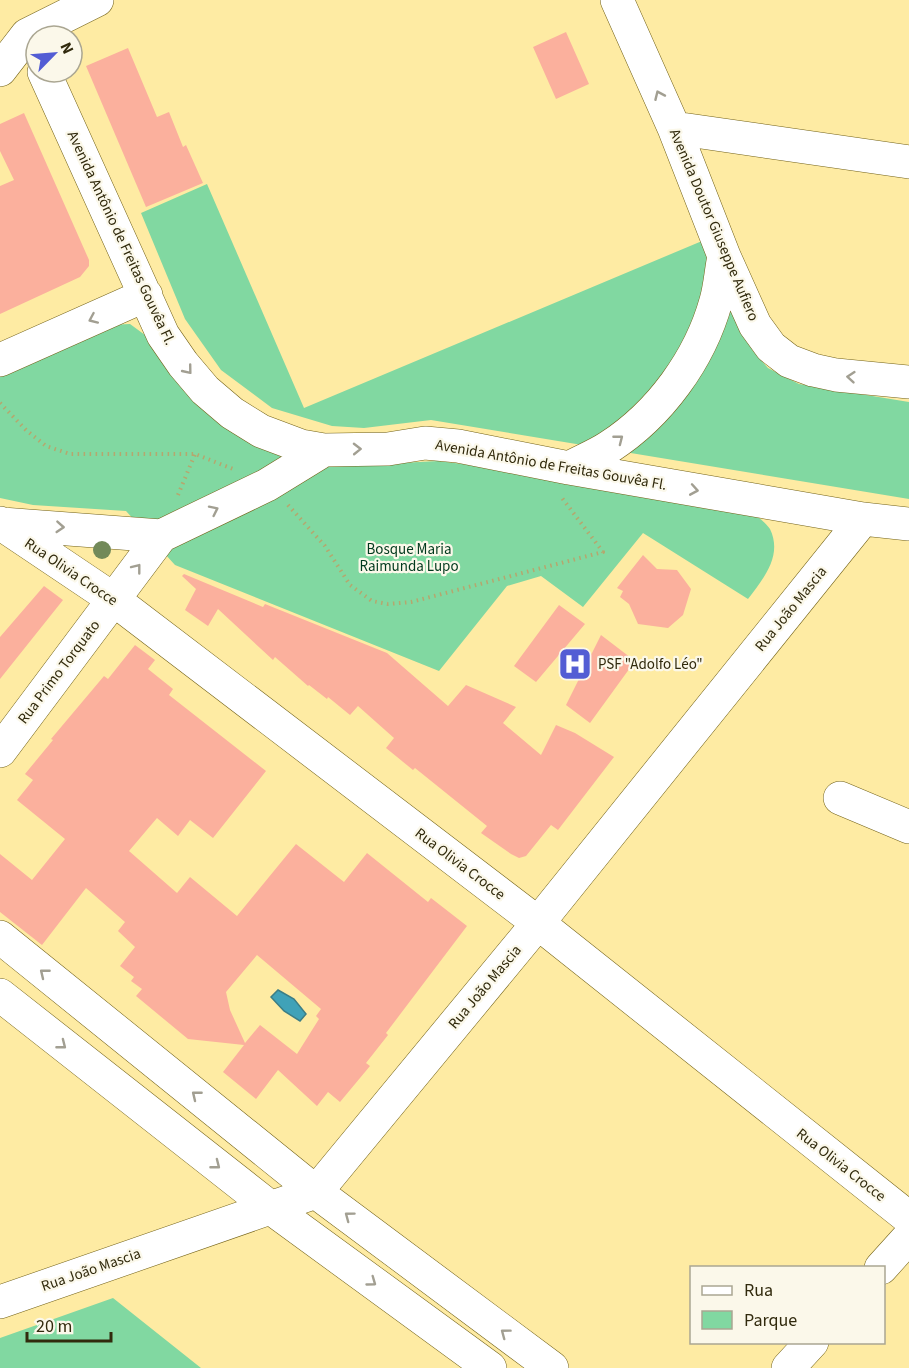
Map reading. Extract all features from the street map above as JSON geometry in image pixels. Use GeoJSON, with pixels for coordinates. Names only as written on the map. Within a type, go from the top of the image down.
{"type":"FeatureCollection","features":[{"type":"Feature","properties":{"kind":"street"},"geometry":{"type":"LineString","coordinates":[[0,70],[21,41],[97,0]]}},
{"type":"Feature","properties":{"kind":"street","name":"Avenida Doutor Giuseppe Aufiero"},"geometry":{"type":"LineString","coordinates":[[617,0],[674,128],[724,256],[755,325],[771,347],[789,361],[813,370],[836,375],[909,382]]}},
{"type":"Feature","properties":{"kind":"street","name":"Avenida Antônio de Freitas Gouvêa Fl."},"geometry":{"type":"LineString","coordinates":[[49,84],[164,335],[183,364],[205,390],[232,413],[261,431],[301,446],[324,450],[388,449],[425,443],[469,448],[565,482],[909,524]]}},
{"type":"Feature","properties":{"kind":"street"},"geometry":{"type":"LineString","coordinates":[[674,128],[909,162]]}},
{"type":"Feature","properties":{"kind":"street"},"geometry":{"type":"LineString","coordinates":[[565,482],[646,418],[676,384],[704,334],[716,301],[724,256]]}},
{"type":"Feature","properties":{"kind":"street"},"geometry":{"type":"LineString","coordinates":[[0,360],[146,295]]}},
{"type":"Feature","properties":{"kind":"street"},"geometry":{"type":"LineString","coordinates":[[1,523],[161,536],[267,484],[324,450]]}},
{"type":"Feature","properties":{"kind":"street","name":"Rua João Mascia"},"geometry":{"type":"LineString","coordinates":[[0,1302],[316,1192],[538,923],[863,519]]}},
{"type":"Feature","properties":{"kind":"street","name":"Rua Olivia Crocce"},"geometry":{"type":"LineString","coordinates":[[1,523],[113,599],[538,923],[909,1218]]}},
{"type":"Feature","properties":{"kind":"street","name":"Rua Primo Torquato"},"geometry":{"type":"LineString","coordinates":[[0,751],[161,536]]}},
{"type":"Feature","properties":{"kind":"street"},"geometry":{"type":"LineString","coordinates":[[840,798],[909,827]]}},
{"type":"Feature","properties":{"kind":"street"},"geometry":{"type":"LineString","coordinates":[[0,938],[316,1192],[552,1368]]}},
{"type":"Feature","properties":{"kind":"street"},"geometry":{"type":"LineString","coordinates":[[0,995],[271,1208],[490,1368]]}},
{"type":"Feature","properties":{"kind":"street"},"geometry":{"type":"LineString","coordinates":[[883,1266],[909,1237]]}},
{"type":"Feature","properties":{"kind":"street"},"geometry":{"type":"LineString","coordinates":[[788,1368],[810,1344]]}},
{"type":"Feature","properties":{"kind":"path"},"geometry":{"type":"LineString","coordinates":[[0,403],[26,430],[46,446],[70,454],[195,454],[267,484],[325,546],[350,585],[372,601],[388,604],[411,602],[603,552],[565,482]]}},
{"type":"Feature","properties":{"kind":"green space"},"geometry":{"type":"Polygon","coordinates":[[[207,184],[304,408],[702,241],[753,351],[768,368],[799,384],[909,402],[909,499],[431,420],[364,428],[332,426],[272,408],[221,370],[185,319],[141,213],[207,184]]]}},
{"type":"Feature","properties":{"kind":"green space","name":"Bosque Maria Raimunda Lupo"},"geometry":{"type":"Polygon","coordinates":[[[130,324],[325,467],[438,461],[495,468],[756,515],[769,527],[773,539],[774,549],[770,567],[748,599],[643,533],[583,607],[541,576],[507,586],[439,671],[175,565],[126,511],[33,505],[0,498],[0,375],[110,325],[130,324]]]}},
{"type":"Feature","properties":{"kind":"green space"},"geometry":{"type":"Polygon","coordinates":[[[113,1298],[201,1368],[0,1368],[0,1338],[113,1298]]]}},
{"type":"Feature","properties":{"kind":"water"},"geometry":{"type":"Polygon","coordinates":[[[278,990],[294,999],[306,1014],[300,1021],[284,1011],[271,997],[278,990]]]}},
{"type":"Feature","properties":{"kind":"building"},"geometry":{"type":"Polygon","coordinates":[[[566,32],[589,84],[556,99],[533,47],[566,32]]]}},
{"type":"Feature","properties":{"kind":"building"},"geometry":{"type":"Polygon","coordinates":[[[128,48],[157,117],[169,112],[183,147],[186,145],[203,183],[146,207],[86,66],[128,48]]]}},
{"type":"Feature","properties":{"kind":"building"},"geometry":{"type":"Polygon","coordinates":[[[24,113],[89,260],[89,266],[80,277],[0,314],[0,186],[14,180],[0,151],[0,124],[24,113]]]}},
{"type":"Feature","properties":{"kind":"building"},"geometry":{"type":"Polygon","coordinates":[[[643,555],[657,569],[677,570],[691,589],[683,615],[668,628],[638,624],[629,604],[620,597],[623,591],[617,588],[643,555]]]}},
{"type":"Feature","properties":{"kind":"building"},"geometry":{"type":"Polygon","coordinates":[[[184,574],[263,607],[265,604],[387,653],[448,706],[466,685],[516,707],[503,723],[541,755],[556,725],[575,733],[614,757],[558,830],[551,825],[526,856],[519,858],[481,833],[487,826],[415,768],[413,770],[386,748],[394,738],[358,706],[350,715],[328,697],[327,699],[308,686],[275,657],[273,660],[218,609],[208,626],[185,610],[196,589],[182,576],[184,574]]]}},
{"type":"Feature","properties":{"kind":"building"},"geometry":{"type":"Polygon","coordinates":[[[44,586],[63,600],[0,679],[0,637],[44,586]]]}},
{"type":"Feature","properties":{"kind":"building"},"geometry":{"type":"Polygon","coordinates":[[[559,605],[585,624],[536,682],[514,666],[559,605]]]}},
{"type":"Feature","properties":{"kind":"building"},"geometry":{"type":"Polygon","coordinates":[[[601,635],[635,661],[590,723],[566,705],[601,635]]]}},
{"type":"Feature","properties":{"kind":"building"},"geometry":{"type":"Polygon","coordinates":[[[135,645],[155,660],[148,669],[173,689],[169,695],[266,771],[213,838],[190,820],[178,836],[157,818],[129,851],[177,893],[190,877],[237,916],[296,844],[344,882],[367,853],[428,902],[431,898],[467,926],[386,1033],[388,1035],[366,1063],[370,1066],[340,1102],[328,1092],[317,1106],[278,1070],[256,1099],[223,1072],[244,1045],[188,1039],[136,996],[142,989],[131,981],[134,977],[120,966],[135,947],[118,931],[125,922],[86,888],[42,945],[0,912],[0,854],[32,880],[65,839],[17,800],[33,780],[25,774],[104,676],[108,679],[135,645]],[[257,955],[226,992],[230,1010],[245,1043],[260,1025],[297,1054],[319,1019],[316,1016],[321,1009],[257,955]]]}},
{"type":"Feature","properties":{"kind":"place","name":"PSF \"Adolfo Léo\""},"geometry":{"type":"Point","coordinates":[575,664]}}]}
